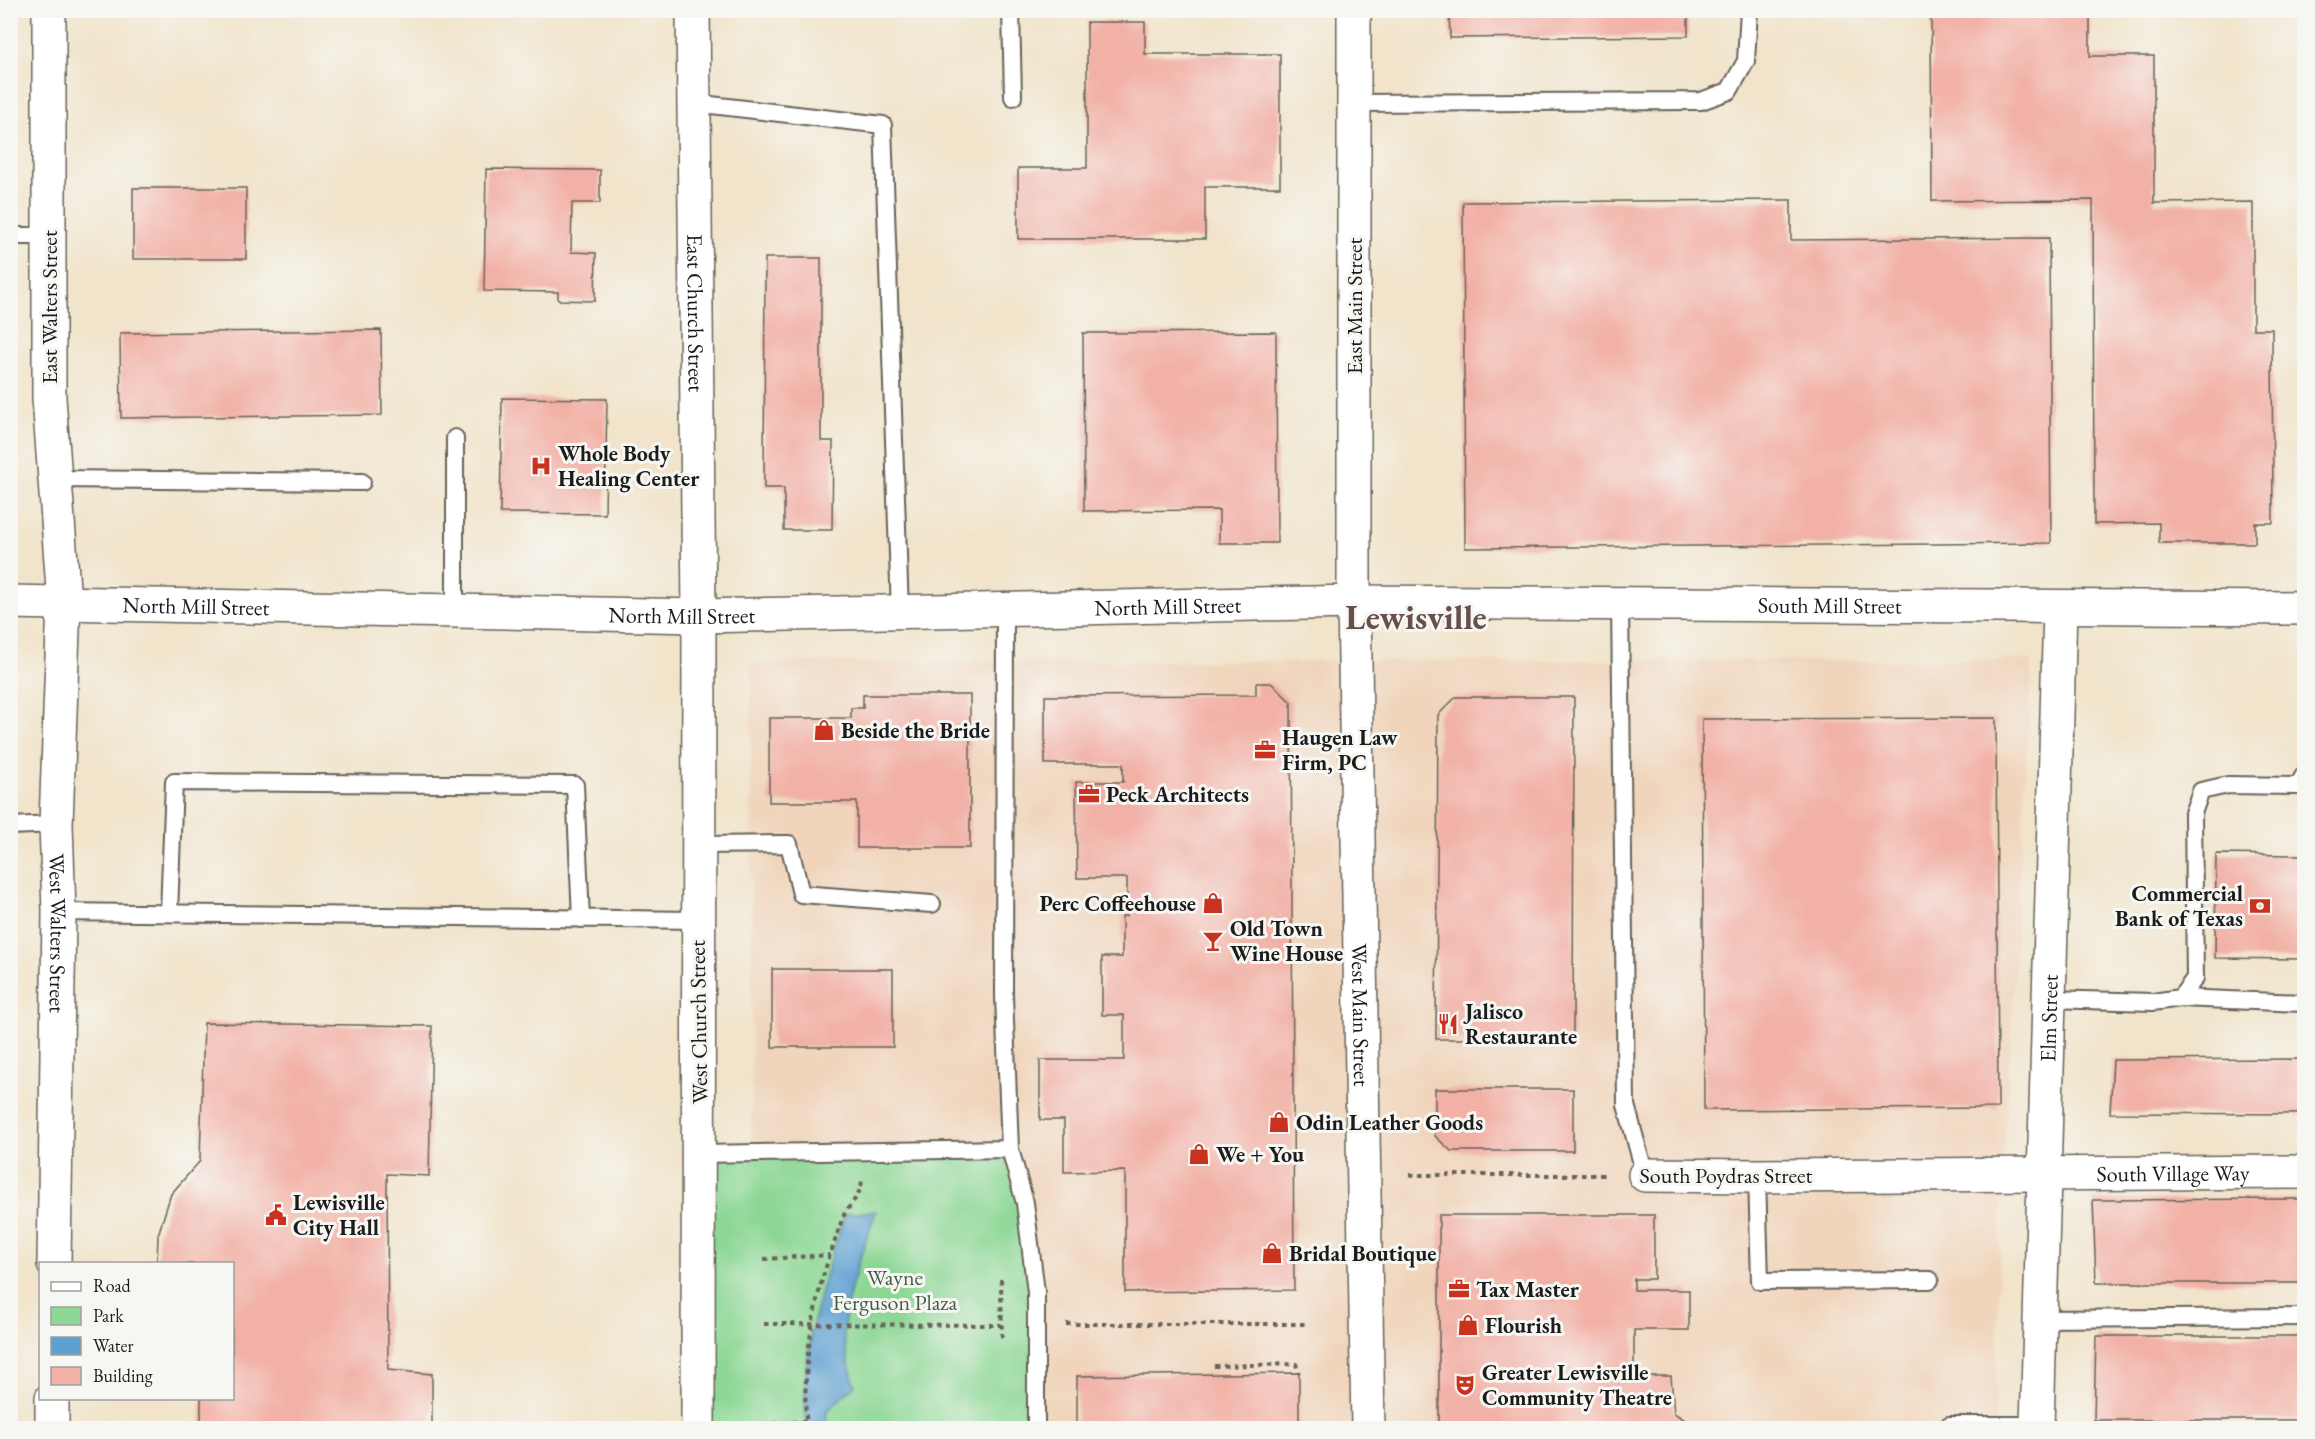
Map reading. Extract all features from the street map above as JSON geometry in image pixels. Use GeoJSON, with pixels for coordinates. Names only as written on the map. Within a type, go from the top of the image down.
{"type":"FeatureCollection","features":[{"type":"Feature","properties":{"kind":"main road","name":"East Walters Street"},"geometry":{"type":"LineString","coordinates":[[49,10],[49,398],[63,602]]}},
{"type":"Feature","properties":{"kind":"main road","name":"East Church Street"},"geometry":{"type":"LineString","coordinates":[[693,10],[699,616]]}},
{"type":"Feature","properties":{"kind":"main road","name":"East Main Street"},"geometry":{"type":"LineString","coordinates":[[1354,10],[1354,602]]}},
{"type":"Feature","properties":{"kind":"main road","name":"North Mill Street"},"geometry":{"type":"LineString","coordinates":[[10,602],[699,616],[1354,602]]}},
{"type":"Feature","properties":{"kind":"main road","name":"West Walters Street"},"geometry":{"type":"LineString","coordinates":[[54,1262],[59,912],[56,824],[63,602]]}},
{"type":"Feature","properties":{"kind":"main road","name":"South Mill Street"},"geometry":{"type":"LineString","coordinates":[[1354,602],[2304,608]]}},
{"type":"Feature","properties":{"kind":"main road","name":"West Main Street"},"geometry":{"type":"LineString","coordinates":[[1354,602],[1368,1428]]}},
{"type":"Feature","properties":{"kind":"main road","name":"Elm Street"},"geometry":{"type":"LineString","coordinates":[[2037,1427],[2060,608]]}},
{"type":"Feature","properties":{"kind":"main road","name":"West Church Street"},"geometry":{"type":"LineString","coordinates":[[698,1428],[699,616]]}},
{"type":"Feature","properties":{"kind":"main road","name":"South Village Way"},"geometry":{"type":"LineString","coordinates":[[2043,1174],[2304,1172]]}},
{"type":"Feature","properties":{"kind":"main road","name":"South Poydras Street"},"geometry":{"type":"LineString","coordinates":[[1645,1174],[1757,1176],[2043,1174]]}},
{"type":"Feature","properties":{"kind":"main road"},"geometry":{"type":"LineString","coordinates":[[52,1400],[52,1428]]}},
{"type":"Feature","properties":{"kind":"lane"},"geometry":{"type":"LineString","coordinates":[[1011,10],[1013,97]]}},
{"type":"Feature","properties":{"kind":"lane"},"geometry":{"type":"LineString","coordinates":[[1354,103],[1701,101],[1728,91],[1746,61],[1749,10]]}},
{"type":"Feature","properties":{"kind":"lane"},"geometry":{"type":"LineString","coordinates":[[694,103],[883,125],[900,612]]}},
{"type":"Feature","properties":{"kind":"lane"},"geometry":{"type":"LineString","coordinates":[[10,236],[49,236]]}},
{"type":"Feature","properties":{"kind":"lane"},"geometry":{"type":"LineString","coordinates":[[455,438],[455,611]]}},
{"type":"Feature","properties":{"kind":"lane"},"geometry":{"type":"LineString","coordinates":[[55,479],[362,482]]}},
{"type":"Feature","properties":{"kind":"lane"},"geometry":{"type":"LineString","coordinates":[[1620,605],[1626,1106],[1645,1174]]}},
{"type":"Feature","properties":{"kind":"lane"},"geometry":{"type":"LineString","coordinates":[[1005,609],[1004,996],[1010,1149],[1025,1203],[1036,1292],[1036,1428]]}},
{"type":"Feature","properties":{"kind":"lane"},"geometry":{"type":"LineString","coordinates":[[2180,998],[2195,978],[2193,813],[2200,791],[2228,785],[2298,786],[2304,775]]}},
{"type":"Feature","properties":{"kind":"lane"},"geometry":{"type":"LineString","coordinates":[[169,913],[174,782],[575,785],[581,919]]}},
{"type":"Feature","properties":{"kind":"lane"},"geometry":{"type":"LineString","coordinates":[[10,826],[56,824]]}},
{"type":"Feature","properties":{"kind":"lane"},"geometry":{"type":"LineString","coordinates":[[698,845],[789,844],[801,894],[932,904]]}},
{"type":"Feature","properties":{"kind":"lane"},"geometry":{"type":"LineString","coordinates":[[59,912],[697,920]]}},
{"type":"Feature","properties":{"kind":"lane"},"geometry":{"type":"LineString","coordinates":[[2048,999],[2154,1002],[2180,998],[2304,1003]]}},
{"type":"Feature","properties":{"kind":"lane"},"geometry":{"type":"LineString","coordinates":[[700,1154],[1010,1149]]}},
{"type":"Feature","properties":{"kind":"lane"},"geometry":{"type":"LineString","coordinates":[[1757,1176],[1760,1281],[1930,1280]]}},
{"type":"Feature","properties":{"kind":"lane"},"geometry":{"type":"LineString","coordinates":[[2039,1319],[2304,1317]]}},
{"type":"Feature","properties":{"kind":"lane"},"geometry":{"type":"LineString","coordinates":[[1949,1425],[2037,1427]]}},
{"type":"Feature","properties":{"kind":"path"},"geometry":{"type":"LineString","coordinates":[[807,1428],[806,1399],[814,1322],[830,1255],[845,1214],[859,1195],[863,1172]]}},
{"type":"Feature","properties":{"kind":"path","name":"South Poydras Street"},"geometry":{"type":"LineString","coordinates":[[1410,1175],[1645,1174]]}},
{"type":"Feature","properties":{"kind":"path"},"geometry":{"type":"LineString","coordinates":[[764,1259],[830,1255]]}},
{"type":"Feature","properties":{"kind":"path"},"geometry":{"type":"LineString","coordinates":[[764,1324],[814,1322],[845,1325],[1001,1325]]}},
{"type":"Feature","properties":{"kind":"path"},"geometry":{"type":"LineString","coordinates":[[1059,1324],[1305,1324]]}},
{"type":"Feature","properties":{"kind":"path"},"geometry":{"type":"LineString","coordinates":[[1214,1366],[1296,1364],[1299,1373]]}},
{"type":"Feature","properties":{"kind":"path"},"geometry":{"type":"LineString","coordinates":[[765,1424],[807,1421]]}},
{"type":"Feature","properties":{"kind":"shaded area"},"geometry":{"type":"Polygon","coordinates":[[[2032,660],[2001,1211],[1995,1428],[752,1428],[751,662],[2032,660]]]}},
{"type":"Feature","properties":{"kind":"green space","name":"Wayne Ferguson Plaza"},"geometry":{"type":"Polygon","coordinates":[[[1010,1149],[1025,1203],[1037,1428],[699,1428],[700,1154],[1010,1149]]]}},
{"type":"Feature","properties":{"kind":"water"},"geometry":{"type":"Polygon","coordinates":[[[876,1211],[856,1273],[845,1322],[845,1348],[855,1385],[827,1411],[826,1428],[807,1428],[805,1401],[809,1346],[828,1266],[845,1214],[876,1211]]]}},
{"type":"Feature","properties":{"kind":"building"},"geometry":{"type":"Polygon","coordinates":[[[1449,10],[1688,10],[1688,36],[1450,38],[1449,10]]]}},
{"type":"Feature","properties":{"kind":"building"},"geometry":{"type":"Polygon","coordinates":[[[1931,10],[2090,10],[2090,56],[2154,56],[2154,203],[2253,202],[2253,329],[2272,329],[2273,523],[2255,523],[2255,543],[2159,543],[2159,523],[2094,524],[2093,200],[1932,201],[1931,10]]]}},
{"type":"Feature","properties":{"kind":"building"},"geometry":{"type":"Polygon","coordinates":[[[1087,22],[1145,22],[1145,54],[1280,54],[1280,187],[1205,187],[1205,239],[1018,239],[1018,168],[1087,168],[1087,22]]]}},
{"type":"Feature","properties":{"kind":"building"},"geometry":{"type":"Polygon","coordinates":[[[486,169],[600,170],[600,203],[572,203],[571,252],[596,253],[595,301],[558,300],[558,292],[484,291],[486,169]]]}},
{"type":"Feature","properties":{"kind":"building"},"geometry":{"type":"Polygon","coordinates":[[[133,188],[246,188],[246,259],[133,259],[133,188]]]}},
{"type":"Feature","properties":{"kind":"building"},"geometry":{"type":"Polygon","coordinates":[[[1791,200],[1791,240],[2049,238],[2051,543],[1465,548],[1463,202],[1791,200]]]}},
{"type":"Feature","properties":{"kind":"building"},"geometry":{"type":"Polygon","coordinates":[[[765,258],[821,258],[821,441],[833,441],[832,530],[784,530],[784,488],[764,488],[765,258]]]}},
{"type":"Feature","properties":{"kind":"building"},"geometry":{"type":"Polygon","coordinates":[[[381,330],[382,415],[121,418],[120,333],[381,330]]]}},
{"type":"Feature","properties":{"kind":"building"},"geometry":{"type":"Polygon","coordinates":[[[1276,332],[1277,543],[1219,543],[1219,510],[1084,511],[1083,333],[1276,332]]]}},
{"type":"Feature","properties":{"kind":"building"},"geometry":{"type":"Polygon","coordinates":[[[502,398],[607,399],[605,514],[500,513],[502,398]]]}},
{"type":"Feature","properties":{"kind":"building"},"geometry":{"type":"Polygon","coordinates":[[[1256,683],[1271,683],[1291,702],[1294,1290],[1125,1292],[1125,1171],[1064,1172],[1064,1120],[1040,1120],[1040,1060],[1124,1060],[1124,1015],[1102,1015],[1102,957],[1122,957],[1122,916],[1127,916],[1127,878],[1077,878],[1076,782],[1123,782],[1123,764],[1045,764],[1045,696],[1256,695],[1256,683]]]}},
{"type":"Feature","properties":{"kind":"building"},"geometry":{"type":"Polygon","coordinates":[[[863,695],[970,695],[970,848],[857,848],[857,802],[769,802],[769,718],[851,718],[851,708],[863,708],[863,695]]]}},
{"type":"Feature","properties":{"kind":"building"},"geometry":{"type":"Polygon","coordinates":[[[1456,697],[1574,697],[1573,1039],[1436,1039],[1438,715],[1456,697]]]}},
{"type":"Feature","properties":{"kind":"building"},"geometry":{"type":"Polygon","coordinates":[[[1996,718],[1998,1108],[1704,1110],[1702,719],[1996,718]]]}},
{"type":"Feature","properties":{"kind":"building","name":"Commercial Bank of Texas"},"geometry":{"type":"Polygon","coordinates":[[[2216,854],[2304,855],[2304,959],[2215,958],[2216,854]]]}},
{"type":"Feature","properties":{"kind":"building"},"geometry":{"type":"Polygon","coordinates":[[[772,969],[893,969],[893,1047],[772,1047],[772,969]]]}},
{"type":"Feature","properties":{"kind":"building","name":"Lewisville City Hall"},"geometry":{"type":"Polygon","coordinates":[[[204,1023],[432,1026],[429,1176],[387,1174],[388,1370],[432,1374],[432,1428],[201,1428],[201,1400],[234,1400],[234,1262],[157,1262],[158,1235],[171,1194],[200,1161],[204,1023]]]}},
{"type":"Feature","properties":{"kind":"building"},"geometry":{"type":"Polygon","coordinates":[[[2304,1059],[2304,1114],[2110,1113],[2113,1060],[2304,1059]]]}},
{"type":"Feature","properties":{"kind":"building"},"geometry":{"type":"Polygon","coordinates":[[[1435,1089],[1573,1089],[1573,1151],[1451,1151],[1435,1136],[1435,1089]]]}},
{"type":"Feature","properties":{"kind":"building"},"geometry":{"type":"Polygon","coordinates":[[[2304,1199],[2304,1283],[2096,1283],[2093,1200],[2304,1199]]]}},
{"type":"Feature","properties":{"kind":"building"},"geometry":{"type":"Polygon","coordinates":[[[1439,1215],[1654,1215],[1654,1279],[1634,1279],[1634,1290],[1689,1290],[1689,1330],[1634,1330],[1634,1376],[1671,1376],[1674,1413],[1691,1424],[1691,1428],[1439,1428],[1439,1215]]]}},
{"type":"Feature","properties":{"kind":"building"},"geometry":{"type":"Polygon","coordinates":[[[2096,1336],[2304,1336],[2304,1420],[2094,1420],[2096,1336]]]}},
{"type":"Feature","properties":{"kind":"building"},"geometry":{"type":"Polygon","coordinates":[[[1299,1373],[1299,1428],[1077,1428],[1077,1376],[1299,1373]]]}},
{"type":"Feature","properties":{"kind":"place","name":"Whole Body Healing Center"},"geometry":{"type":"Point","coordinates":[541,466]}},
{"type":"Feature","properties":{"kind":"place","name":"Beside the Bride"},"geometry":{"type":"Point","coordinates":[824,730]}},
{"type":"Feature","properties":{"kind":"place","name":"Haugen Law Firm, PC"},"geometry":{"type":"Point","coordinates":[1265,750]}},
{"type":"Feature","properties":{"kind":"place","name":"Peck Architects"},"geometry":{"type":"Point","coordinates":[1089,794]}},
{"type":"Feature","properties":{"kind":"place","name":"Perc Coffeehouse"},"geometry":{"type":"Point","coordinates":[1213,903]}},
{"type":"Feature","properties":{"kind":"place","name":"Commercial Bank of Texas"},"geometry":{"type":"Point","coordinates":[2260,906]}},
{"type":"Feature","properties":{"kind":"place","name":"Old Town Wine House"},"geometry":{"type":"Point","coordinates":[1213,941]}},
{"type":"Feature","properties":{"kind":"place","name":"Jalisco Restaurante"},"geometry":{"type":"Point","coordinates":[1448,1024]}},
{"type":"Feature","properties":{"kind":"place","name":"Odin Leather Goods"},"geometry":{"type":"Point","coordinates":[1279,1122]}},
{"type":"Feature","properties":{"kind":"place","name":"We + You"},"geometry":{"type":"Point","coordinates":[1199,1154]}},
{"type":"Feature","properties":{"kind":"place","name":"Lewisville City Hall"},"geometry":{"type":"Point","coordinates":[276,1215]}},
{"type":"Feature","properties":{"kind":"place","name":"Bridal Boutique"},"geometry":{"type":"Point","coordinates":[1272,1253]}},
{"type":"Feature","properties":{"kind":"place","name":"Tax Master"},"geometry":{"type":"Point","coordinates":[1459,1289]}},
{"type":"Feature","properties":{"kind":"place","name":"Flourish"},"geometry":{"type":"Point","coordinates":[1468,1325]}},
{"type":"Feature","properties":{"kind":"place","name":"Greater Lewisville Community Theatre"},"geometry":{"type":"Point","coordinates":[1465,1385]}},
{"type":"Feature","properties":{"kind":"district","name":"Lewisville"},"geometry":{"type":"Point","coordinates":[1416,617]}}]}
